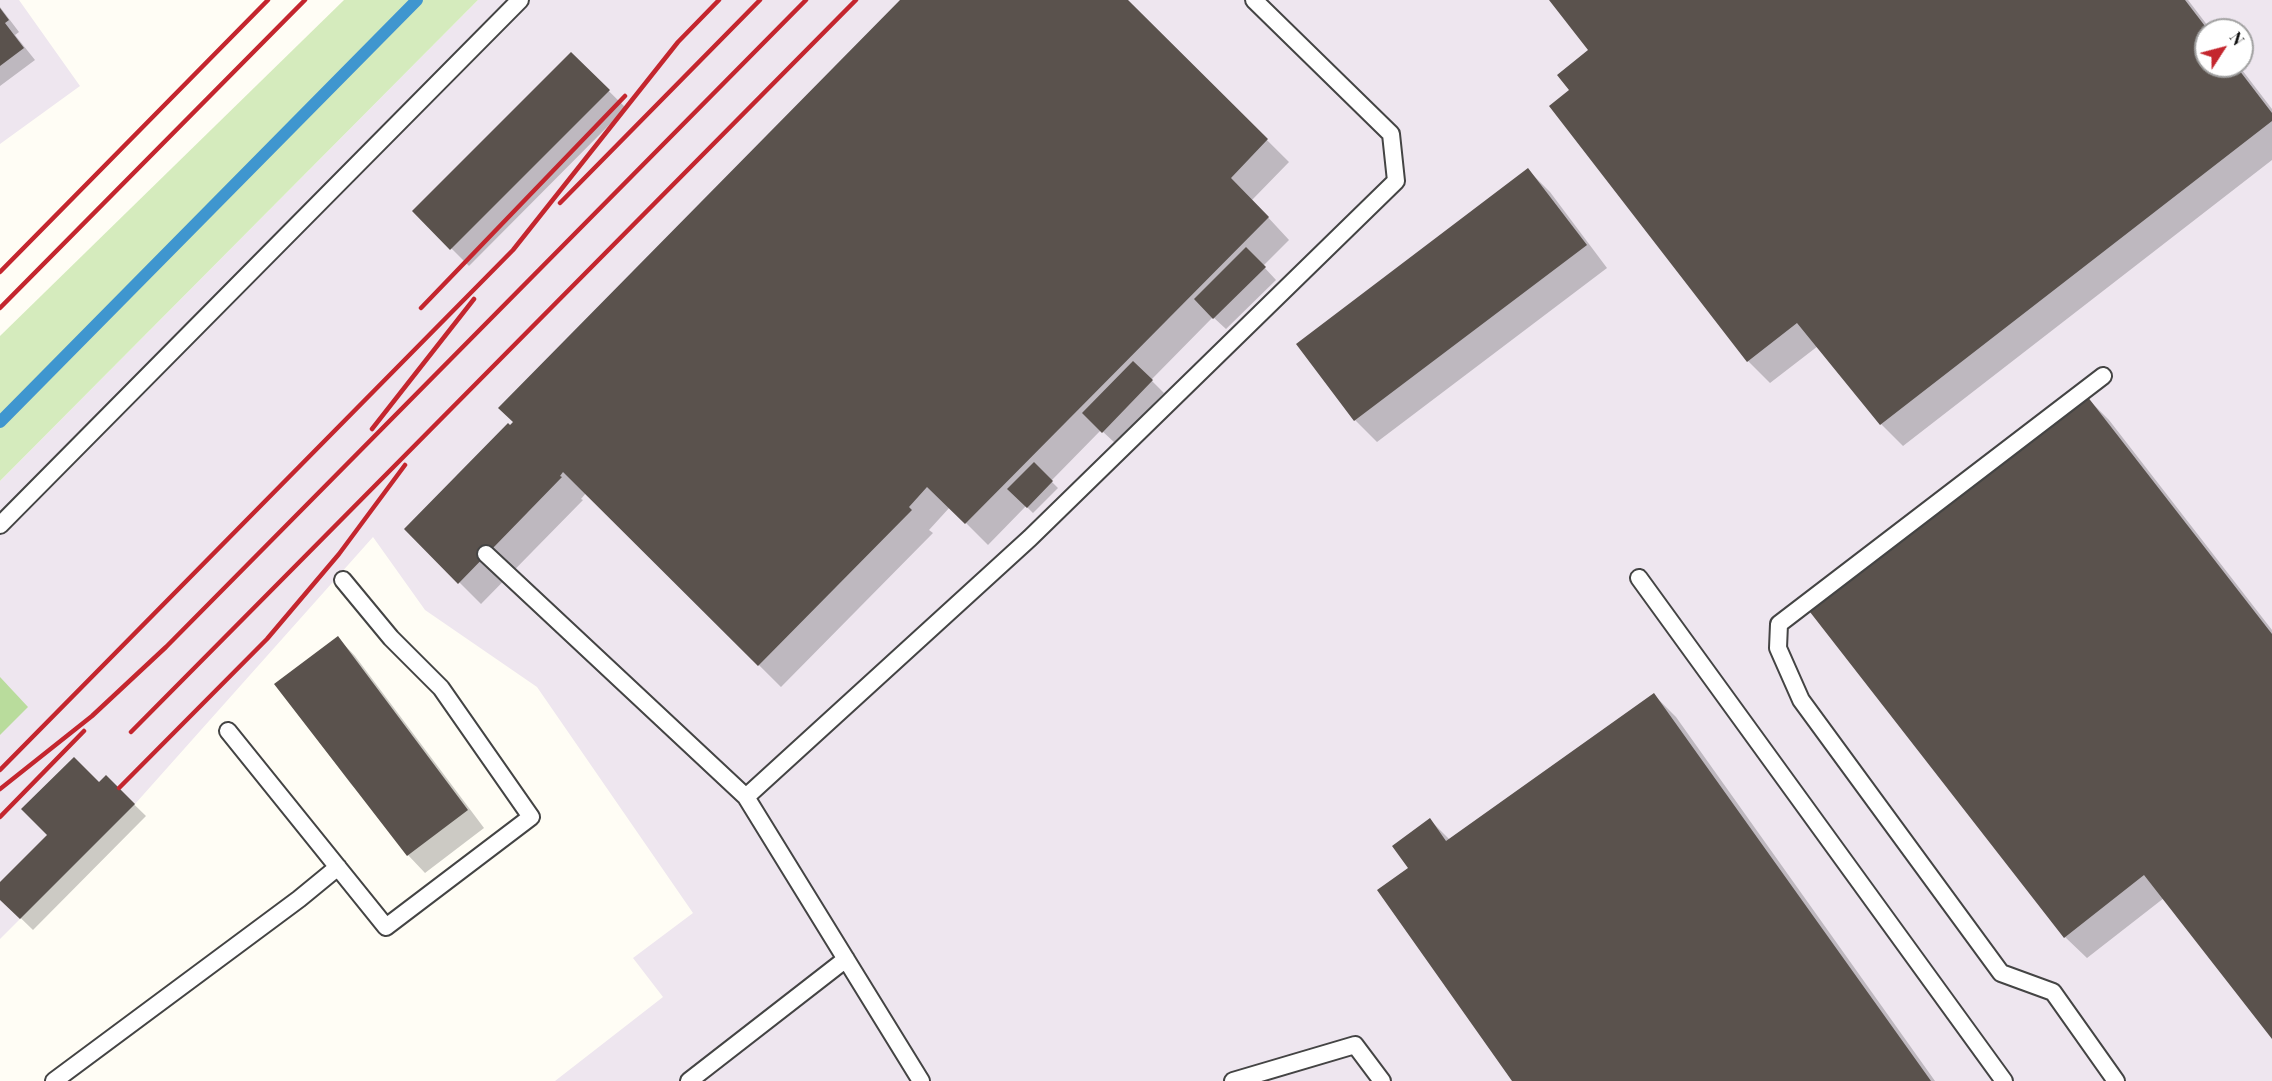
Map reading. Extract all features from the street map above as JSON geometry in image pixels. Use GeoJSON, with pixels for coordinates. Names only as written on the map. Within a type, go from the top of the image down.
{"type":"FeatureCollection","features":[{"type":"Feature","properties":{"kind":"lane"},"geometry":{"type":"LineString","coordinates":[[0,525],[520,0]]}},
{"type":"Feature","properties":{"kind":"lane"},"geometry":{"type":"LineString","coordinates":[[746,797],[1030,538],[1396,182],[1391,134],[1254,0]]}},
{"type":"Feature","properties":{"kind":"lane"},"geometry":{"type":"LineString","coordinates":[[2103,376],[1779,624],[1778,648],[1802,700],[2001,973],[2053,992],[2116,1081]]}},
{"type":"Feature","properties":{"kind":"lane"},"geometry":{"type":"LineString","coordinates":[[486,554],[746,797],[921,1081]]}},
{"type":"Feature","properties":{"kind":"lane"},"geometry":{"type":"LineString","coordinates":[[1639,578],[2004,1081]]}},
{"type":"Feature","properties":{"kind":"lane"},"geometry":{"type":"LineString","coordinates":[[228,731],[386,927],[531,817],[441,688],[391,638],[343,580]]}},
{"type":"Feature","properties":{"kind":"lane"},"geometry":{"type":"LineString","coordinates":[[54,1081],[299,899],[338,867]]}},
{"type":"Feature","properties":{"kind":"lane"},"geometry":{"type":"LineString","coordinates":[[689,1081],[846,959]]}},
{"type":"Feature","properties":{"kind":"lane"},"geometry":{"type":"LineString","coordinates":[[1233,1081],[1355,1045],[1382,1081]]}},
{"type":"Feature","properties":{"kind":"shaded area"},"geometry":{"type":"Polygon","coordinates":[[[0,0],[19,0],[80,86],[0,144],[0,0]]]}},
{"type":"Feature","properties":{"kind":"shaded area"},"geometry":{"type":"Polygon","coordinates":[[[478,0],[2272,0],[2272,1081],[555,1081],[663,997],[633,958],[693,913],[537,687],[425,610],[373,537],[135,804],[0,939],[0,481],[478,0]]]}},
{"type":"Feature","properties":{"kind":"green space"},"geometry":{"type":"Polygon","coordinates":[[[344,0],[478,0],[0,481],[0,336],[344,0]]]}},
{"type":"Feature","properties":{"kind":"green space"},"geometry":{"type":"Polygon","coordinates":[[[0,677],[28,707],[0,735],[0,677]]]}},
{"type":"Feature","properties":{"kind":"building"},"geometry":{"type":"Polygon","coordinates":[[[900,0],[1128,0],[1268,139],[1231,178],[1269,217],[965,524],[927,487],[909,507],[912,510],[758,666],[563,472],[560,476],[562,477],[458,584],[404,529],[508,423],[510,425],[513,422],[498,408],[900,0]]]}},
{"type":"Feature","properties":{"kind":"building"},"geometry":{"type":"Polygon","coordinates":[[[1549,0],[2185,0],[2199,18],[2194,18],[2194,78],[2245,78],[2272,113],[2272,121],[1880,425],[1797,323],[1747,362],[1549,106],[1569,90],[1557,75],[1588,50],[1549,0]]]}},
{"type":"Feature","properties":{"kind":"building"},"geometry":{"type":"Polygon","coordinates":[[[0,8],[9,20],[5,23],[24,48],[0,66],[0,8]]]}},
{"type":"Feature","properties":{"kind":"building"},"geometry":{"type":"Polygon","coordinates":[[[571,52],[610,90],[450,250],[412,211],[571,52]]]}},
{"type":"Feature","properties":{"kind":"building"},"geometry":{"type":"Polygon","coordinates":[[[1528,168],[1587,245],[1354,421],[1296,344],[1528,168]]]}},
{"type":"Feature","properties":{"kind":"building"},"geometry":{"type":"Polygon","coordinates":[[[1246,247],[1266,267],[1213,319],[1194,299],[1246,247]]]}},
{"type":"Feature","properties":{"kind":"building"},"geometry":{"type":"Polygon","coordinates":[[[1133,361],[1153,380],[1102,433],[1082,413],[1133,361]]]}},
{"type":"Feature","properties":{"kind":"building"},"geometry":{"type":"Polygon","coordinates":[[[2087,396],[2272,634],[2272,1039],[2144,875],[2064,938],[1810,612],[2087,396]]]}},
{"type":"Feature","properties":{"kind":"building"},"geometry":{"type":"Polygon","coordinates":[[[1034,462],[1053,481],[1027,508],[1007,489],[1034,462]]]}},
{"type":"Feature","properties":{"kind":"building"},"geometry":{"type":"Polygon","coordinates":[[[338,636],[468,810],[407,856],[274,684],[338,636]]]}},
{"type":"Feature","properties":{"kind":"building"},"geometry":{"type":"Polygon","coordinates":[[[1654,693],[1931,1081],[1512,1081],[1377,890],[1408,868],[1392,846],[1430,818],[1446,841],[1654,693]]]}},
{"type":"Feature","properties":{"kind":"building"},"geometry":{"type":"Polygon","coordinates":[[[74,757],[99,782],[106,775],[135,804],[20,919],[0,900],[0,882],[47,835],[21,809],[74,757]]]}},
{"type":"Feature","properties":{"kind":"waterway"},"geometry":{"type":"LineString","coordinates":[[0,422],[417,0]]}},
{"type":"Feature","properties":{"kind":"railway"},"geometry":{"type":"LineString","coordinates":[[0,272],[268,0]]}},
{"type":"Feature","properties":{"kind":"railway"},"geometry":{"type":"LineString","coordinates":[[0,308],[305,0]]}},
{"type":"Feature","properties":{"kind":"railway"},"geometry":{"type":"LineString","coordinates":[[0,770],[513,250],[678,42],[719,0]]}},
{"type":"Feature","properties":{"kind":"railway"},"geometry":{"type":"LineString","coordinates":[[560,203],[760,0]]}},
{"type":"Feature","properties":{"kind":"railway"},"geometry":{"type":"LineString","coordinates":[[0,789],[92,716],[166,647],[806,0]]}},
{"type":"Feature","properties":{"kind":"railway"},"geometry":{"type":"LineString","coordinates":[[131,732],[856,0]]}},
{"type":"Feature","properties":{"kind":"railway"},"geometry":{"type":"LineString","coordinates":[[421,308],[625,96]]}},
{"type":"Feature","properties":{"kind":"railway"},"geometry":{"type":"LineString","coordinates":[[372,429],[474,299]]}},
{"type":"Feature","properties":{"kind":"railway"},"geometry":{"type":"LineString","coordinates":[[119,788],[267,639],[339,554],[405,465]]}},
{"type":"Feature","properties":{"kind":"railway"},"geometry":{"type":"LineString","coordinates":[[0,817],[84,731]]}}]}
